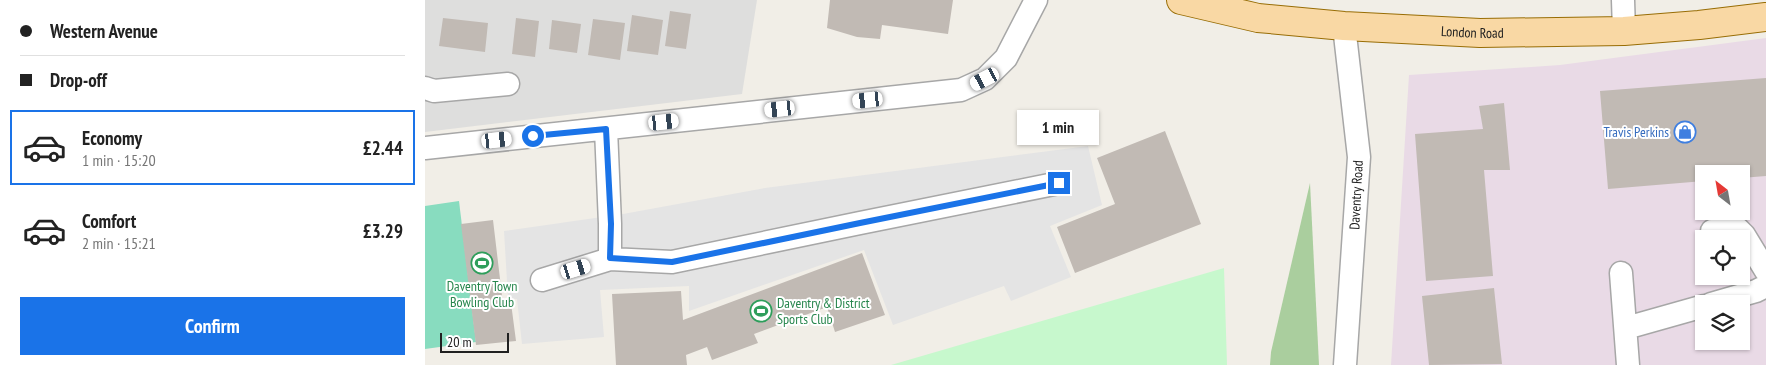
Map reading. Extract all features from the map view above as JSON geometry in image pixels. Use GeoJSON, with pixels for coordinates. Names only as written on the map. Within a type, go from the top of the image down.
{"type":"FeatureCollection","features":[{"type":"Feature","properties":{"kind":"main road","name":"London Road"},"geometry":{"type":"LineString","coordinates":[[1181,0],[1258,18],[1344,26],[1481,33],[1624,31],[1766,17]]}},
{"type":"Feature","properties":{"kind":"street"},"geometry":{"type":"LineString","coordinates":[[425,148],[961,90],[985,79],[1006,58],[1036,0]]}},
{"type":"Feature","properties":{"kind":"street"},"geometry":{"type":"LineString","coordinates":[[1623,0],[1624,31]]}},
{"type":"Feature","properties":{"kind":"street","name":"Daventry Road"},"geometry":{"type":"LineString","coordinates":[[1344,26],[1359,157],[1345,365]]}},
{"type":"Feature","properties":{"kind":"street"},"geometry":{"type":"LineString","coordinates":[[425,88],[434,91],[508,84]]}},
{"type":"Feature","properties":{"kind":"street"},"geometry":{"type":"LineString","coordinates":[[606,129],[611,224],[610,258]]}},
{"type":"Feature","properties":{"kind":"street"},"geometry":{"type":"LineString","coordinates":[[541,280],[610,258],[672,262],[1059,183]]}},
{"type":"Feature","properties":{"kind":"street"},"geometry":{"type":"LineString","coordinates":[[1725,230],[1739,230]]}},
{"type":"Feature","properties":{"kind":"street"},"geometry":{"type":"LineString","coordinates":[[1750,245],[1766,271]]}},
{"type":"Feature","properties":{"kind":"street"},"geometry":{"type":"LineString","coordinates":[[1621,273],[1628,365]]}},
{"type":"Feature","properties":{"kind":"street"},"geometry":{"type":"LineString","coordinates":[[1741,295],[1766,286]]}},
{"type":"Feature","properties":{"kind":"street"},"geometry":{"type":"LineString","coordinates":[[1625,328],[1695,309]]}},
{"type":"Feature","properties":{"kind":"shaded area"},"geometry":{"type":"Polygon","coordinates":[[[425,0],[757,0],[742,94],[425,132],[425,0]]]}},
{"type":"Feature","properties":{"kind":"shaded area"},"geometry":{"type":"Polygon","coordinates":[[[1766,38],[1766,365],[1391,365],[1409,75],[1560,65],[1766,38]]]}},
{"type":"Feature","properties":{"kind":"shaded area"},"geometry":{"type":"Polygon","coordinates":[[[1088,146],[1102,205],[1050,226],[1071,277],[1011,301],[1004,286],[893,325],[864,250],[689,311],[689,286],[600,290],[604,337],[522,344],[517,299],[508,298],[504,231],[623,214],[765,188],[1088,146]]]}},
{"type":"Feature","properties":{"kind":"green space"},"geometry":{"type":"Polygon","coordinates":[[[1310,183],[1319,365],[1270,365],[1271,352],[1310,183]]]}},
{"type":"Feature","properties":{"kind":"green space"},"geometry":{"type":"Polygon","coordinates":[[[459,201],[476,342],[425,349],[425,206],[459,201]]]}},
{"type":"Feature","properties":{"kind":"green space"},"geometry":{"type":"Polygon","coordinates":[[[1224,268],[1227,365],[891,365],[1224,268]]]}},
{"type":"Feature","properties":{"kind":"building"},"geometry":{"type":"Polygon","coordinates":[[[830,0],[953,0],[948,34],[882,25],[880,39],[857,37],[827,28],[830,0]]]}},
{"type":"Feature","properties":{"kind":"building"},"geometry":{"type":"Polygon","coordinates":[[[670,11],[691,14],[686,49],[665,46],[670,11]]]}},
{"type":"Feature","properties":{"kind":"building"},"geometry":{"type":"Polygon","coordinates":[[[632,15],[663,20],[658,55],[627,51],[632,15]]]}},
{"type":"Feature","properties":{"kind":"building"},"geometry":{"type":"Polygon","coordinates":[[[443,18],[488,23],[485,52],[439,46],[443,18]]]}},
{"type":"Feature","properties":{"kind":"building"},"geometry":{"type":"Polygon","coordinates":[[[516,18],[539,21],[535,57],[512,54],[516,18]]]}},
{"type":"Feature","properties":{"kind":"building"},"geometry":{"type":"Polygon","coordinates":[[[593,19],[625,23],[620,60],[588,55],[593,19]]]}},
{"type":"Feature","properties":{"kind":"building"},"geometry":{"type":"Polygon","coordinates":[[[552,20],[581,24],[577,53],[549,49],[552,20]]]}},
{"type":"Feature","properties":{"kind":"building","name":"Travis Perkins"},"geometry":{"type":"Polygon","coordinates":[[[1766,78],[1766,176],[1750,177],[1750,165],[1695,165],[1695,182],[1608,189],[1600,91],[1766,78]]]}},
{"type":"Feature","properties":{"kind":"building"},"geometry":{"type":"Polygon","coordinates":[[[1504,103],[1510,170],[1484,170],[1493,276],[1426,281],[1415,134],[1483,129],[1479,106],[1504,103]]]}},
{"type":"Feature","properties":{"kind":"building"},"geometry":{"type":"Polygon","coordinates":[[[1165,131],[1201,224],[1075,273],[1057,227],[1115,204],[1097,158],[1165,131]]]}},
{"type":"Feature","properties":{"kind":"building","name":"Daventry Town Bowling Club"},"geometry":{"type":"Polygon","coordinates":[[[493,220],[503,304],[511,303],[516,341],[476,345],[461,224],[493,220]]]}},
{"type":"Feature","properties":{"kind":"building","name":"Daventry & District Sports Club"},"geometry":{"type":"Polygon","coordinates":[[[862,253],[885,315],[835,332],[827,307],[754,334],[758,343],[712,360],[707,347],[686,355],[687,365],[616,365],[612,294],[681,291],[683,320],[862,253]]]}},
{"type":"Feature","properties":{"kind":"building"},"geometry":{"type":"Polygon","coordinates":[[[1494,288],[1502,364],[1429,365],[1422,296],[1494,288]]]}},
{"type":"Feature","properties":{"kind":"place","name":"Travis Perkins"},"geometry":{"type":"Point","coordinates":[1685,132]}},
{"type":"Feature","properties":{"kind":"place","name":"Daventry Town Bowling Club"},"geometry":{"type":"Point","coordinates":[482,263]}},
{"type":"Feature","properties":{"kind":"place","name":"Daventry & District Sports Club"},"geometry":{"type":"Point","coordinates":[761,311]}},
{"type":"Feature","properties":{"kind":"route"},"geometry":{"type":"LineString","coordinates":[[533,136],[606,129],[611,224],[610,258],[672,262],[1059,183]]}}]}
